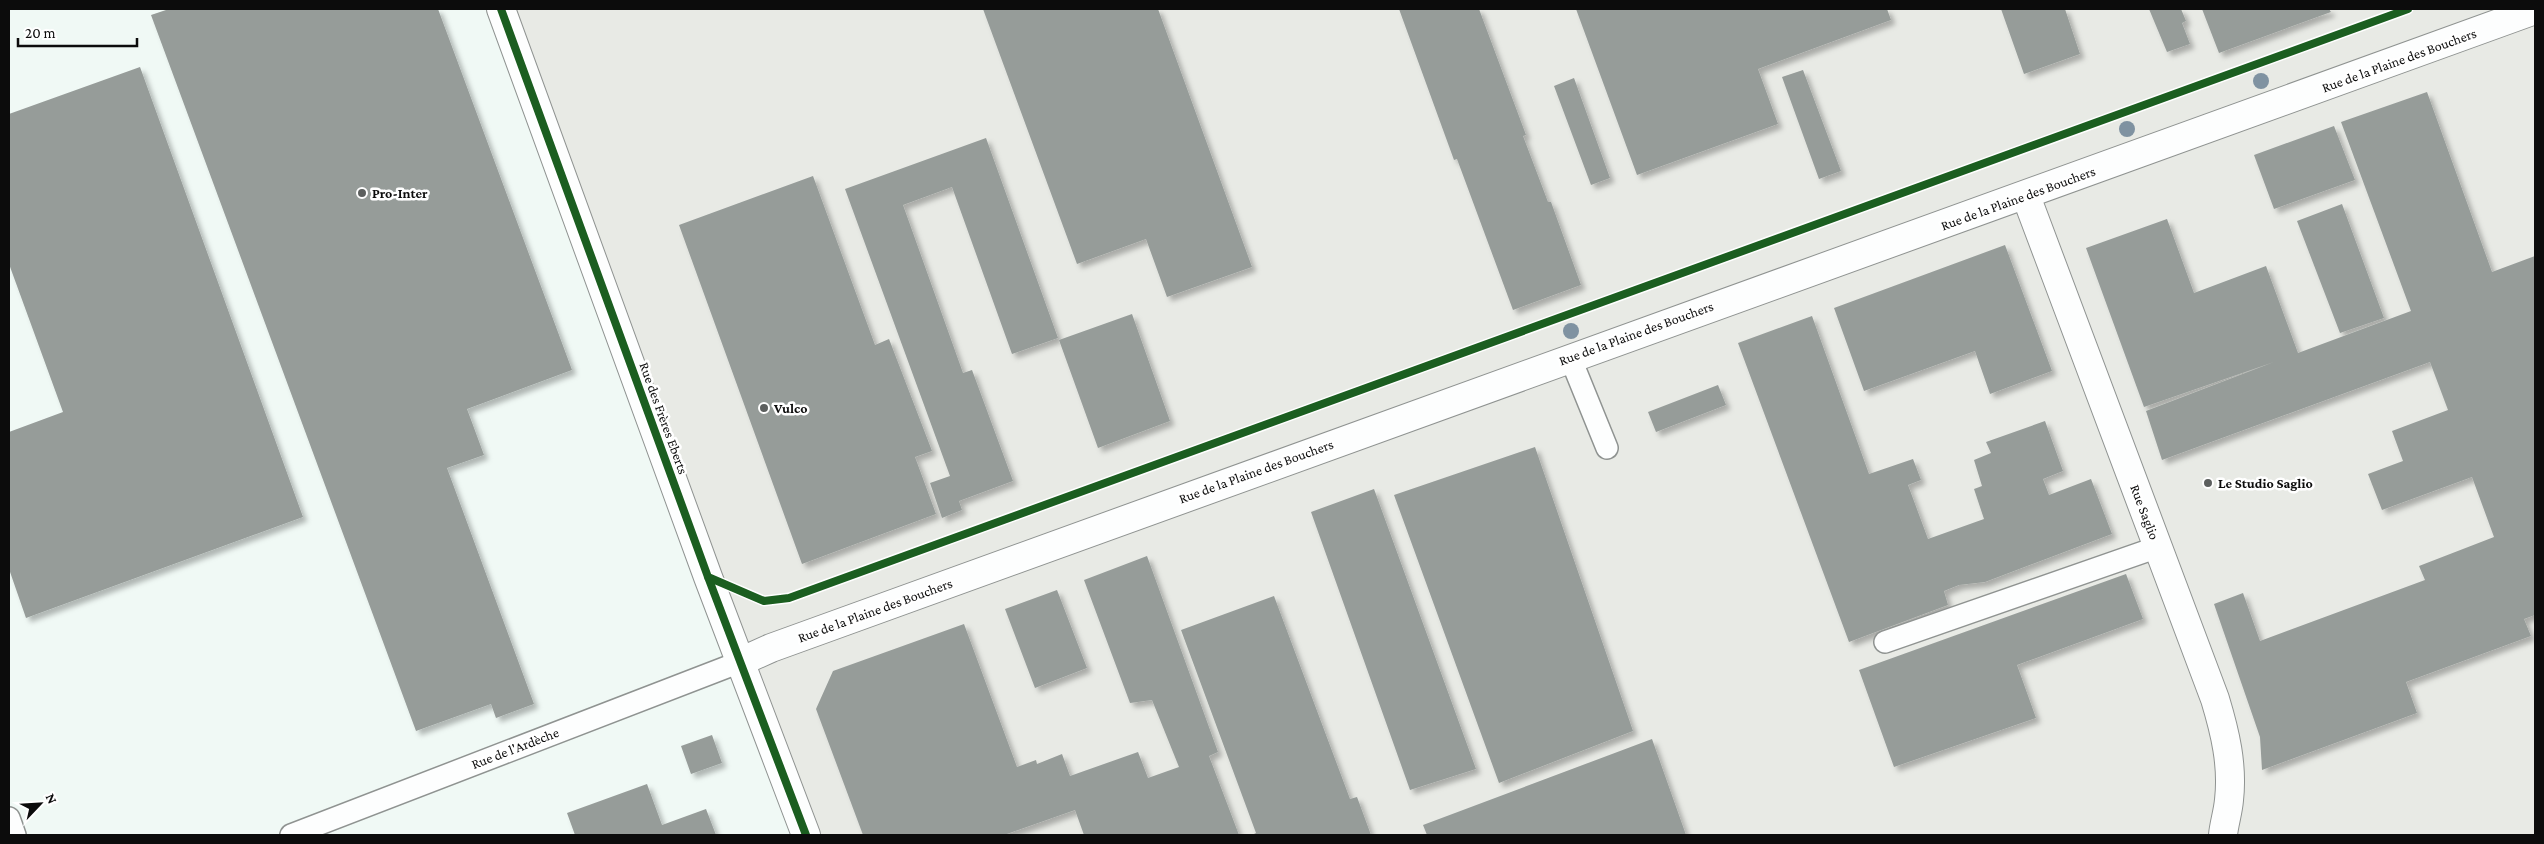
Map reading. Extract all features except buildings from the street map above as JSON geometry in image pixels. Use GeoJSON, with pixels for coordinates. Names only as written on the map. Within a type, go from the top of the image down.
{"type":"FeatureCollection","features":[{"type":"Feature","properties":{"kind":"street","name":"Rue des Frères Eberts"},"geometry":{"type":"LineString","coordinates":[[502,9],[740,662],[806,835]]}},
{"type":"Feature","properties":{"kind":"street","name":"Rue de la Plaine des Bouchers"},"geometry":{"type":"LineString","coordinates":[[740,662],[795,639],[1570,357],[2026,196],[2535,10]]}},
{"type":"Feature","properties":{"kind":"street","name":"Rue Saglio"},"geometry":{"type":"LineString","coordinates":[[2026,196],[2215,699],[2226,735],[2229,760],[2229,799],[2223,835]]}},
{"type":"Feature","properties":{"kind":"lane"},"geometry":{"type":"LineString","coordinates":[[1570,357],[1607,448]]}},
{"type":"Feature","properties":{"kind":"lane"},"geometry":{"type":"LineString","coordinates":[[1885,642],[2158,547]]}},
{"type":"Feature","properties":{"kind":"lane","name":"Rue de l'Ardèche"},"geometry":{"type":"LineString","coordinates":[[291,835],[740,662]]}},
{"type":"Feature","properties":{"kind":"lane"},"geometry":{"type":"LineString","coordinates":[[9,818],[15,835]]}},
{"type":"Feature","properties":{"kind":"shaded area"},"geometry":{"type":"Polygon","coordinates":[[[493,9],[2535,9],[2535,835],[795,835],[493,9]]]}},
{"type":"Feature","properties":{"kind":"cycle path"},"geometry":{"type":"LineString","coordinates":[[501,9],[708,577],[806,835]]}},
{"type":"Feature","properties":{"kind":"cycle path"},"geometry":{"type":"LineString","coordinates":[[708,577],[764,601],[789,598],[2408,9]]}},
{"type":"Feature","properties":{"kind":"place","name":"Pro-Inter"},"geometry":{"type":"Point","coordinates":[362,193]}},
{"type":"Feature","properties":{"kind":"place","name":"Vulco"},"geometry":{"type":"Point","coordinates":[764,408]}},
{"type":"Feature","properties":{"kind":"place","name":"Le Studio Saglio"},"geometry":{"type":"Point","coordinates":[2208,483]}}]}
